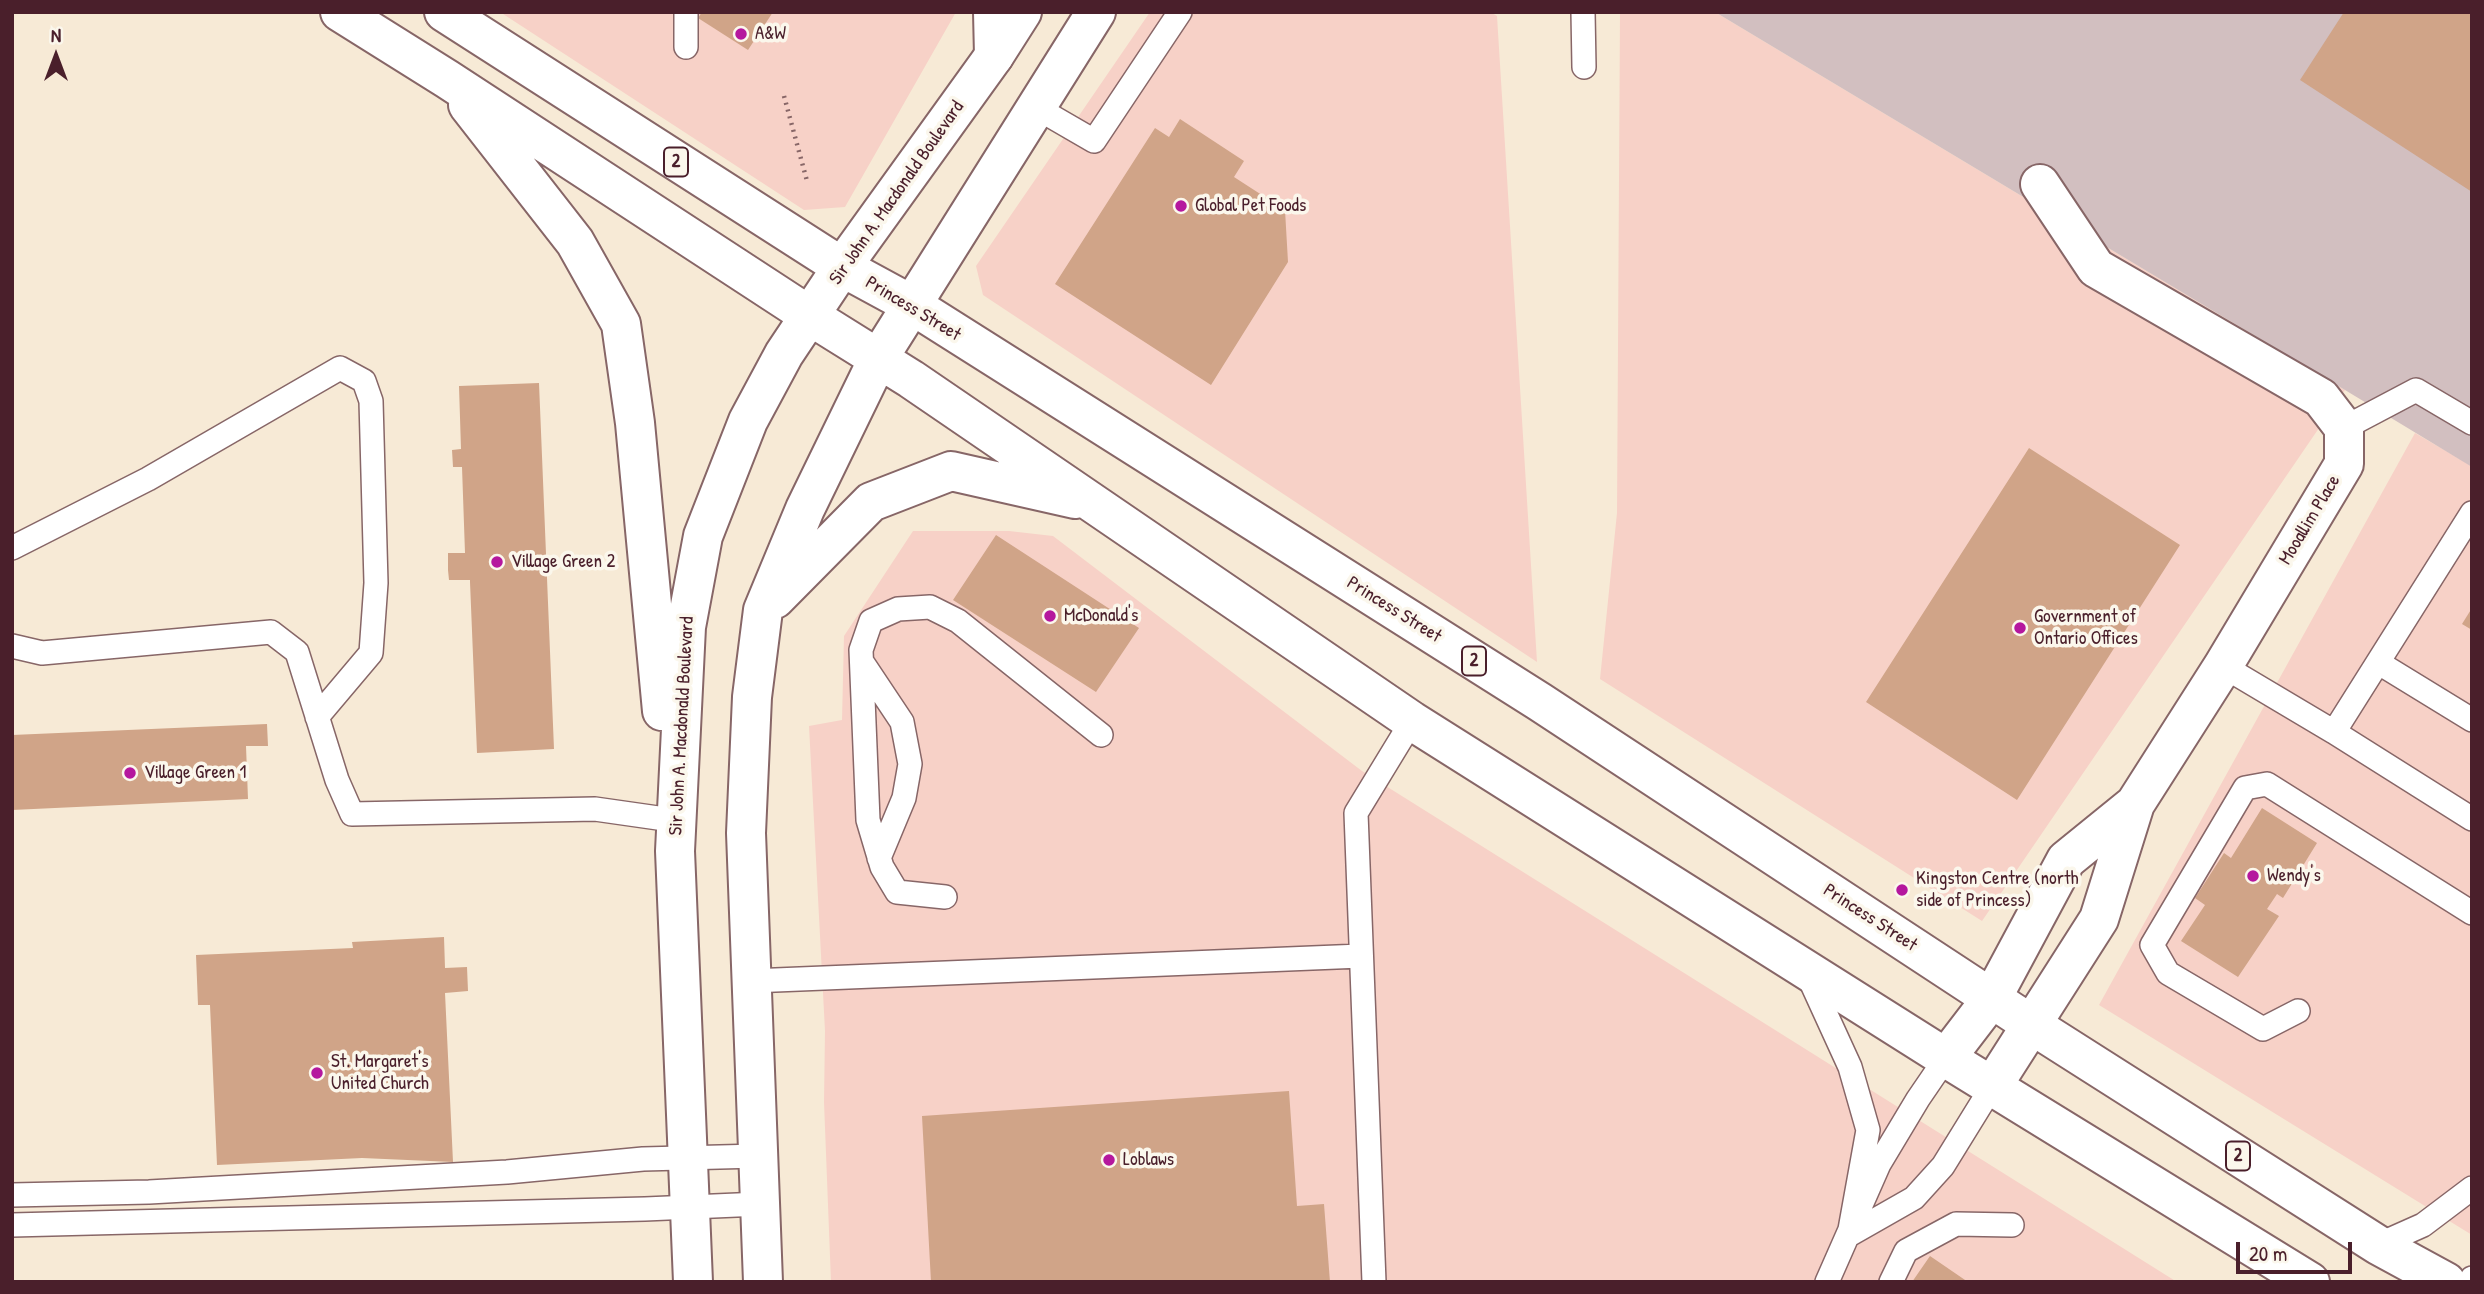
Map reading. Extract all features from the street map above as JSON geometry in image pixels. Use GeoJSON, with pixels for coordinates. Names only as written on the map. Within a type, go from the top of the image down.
{"type":"FeatureCollection","features":[{"type":"Feature","properties":{"kind":"main road"},"geometry":{"type":"LineString","coordinates":[[340,12],[878,359],[1095,503],[1412,721],[1946,1058],[2310,1282]]}},
{"type":"Feature","properties":{"kind":"main road","name":"Princess Street"},"geometry":{"type":"LineString","coordinates":[[444,12],[842,267],[912,305],[1540,702],[2032,1025],[2378,1245],[2446,1282]]}},
{"type":"Feature","properties":{"kind":"main road"},"geometry":{"type":"LineString","coordinates":[[993,12],[994,56]]}},
{"type":"Feature","properties":{"kind":"main road","name":"Sir John A. Macdonald Boulevard"},"geometry":{"type":"LineString","coordinates":[[693,1282],[674,835],[686,627],[703,536],[748,421],[784,354],[842,267],[994,56],[1022,12]]}},
{"type":"Feature","properties":{"kind":"main road"},"geometry":{"type":"LineString","coordinates":[[763,1282],[746,833],[752,697],[763,610],[804,509],[878,359],[1096,12]]}},
{"type":"Feature","properties":{"kind":"main road"},"geometry":{"type":"LineString","coordinates":[[447,79],[575,242],[621,324],[635,423],[674,835]]}},
{"type":"Feature","properties":{"kind":"main road"},"geometry":{"type":"LineString","coordinates":[[2040,184],[2096,268],[2321,398],[2344,428]]}},
{"type":"Feature","properties":{"kind":"main road","name":"Mooallim Place"},"geometry":{"type":"LineString","coordinates":[[1993,1085],[2099,919],[2135,804],[2223,666],[2344,464],[2344,428]]}},
{"type":"Feature","properties":{"kind":"main road"},"geometry":{"type":"LineString","coordinates":[[763,610],[871,502],[951,471],[1095,503]]}},
{"type":"Feature","properties":{"kind":"main road","name":"Mooallim Place"},"geometry":{"type":"LineString","coordinates":[[1946,1058],[1992,998],[2066,860],[2135,804]]}},
{"type":"Feature","properties":{"kind":"lane"},"geometry":{"type":"LineString","coordinates":[[686,12],[686,47]]}},
{"type":"Feature","properties":{"kind":"lane"},"geometry":{"type":"LineString","coordinates":[[1037,108],[1094,141],[1180,12]]}},
{"type":"Feature","properties":{"kind":"lane"},"geometry":{"type":"LineString","coordinates":[[1583,12],[1584,67]]}},
{"type":"Feature","properties":{"kind":"lane"},"geometry":{"type":"LineString","coordinates":[[12,548],[148,479],[341,369],[364,381],[372,401],[376,583],[372,653],[317,717]]}},
{"type":"Feature","properties":{"kind":"lane"},"geometry":{"type":"LineString","coordinates":[[2344,428],[2416,390],[2472,423]]}},
{"type":"Feature","properties":{"kind":"lane"},"geometry":{"type":"LineString","coordinates":[[2334,732],[2472,513]]}},
{"type":"Feature","properties":{"kind":"lane"},"geometry":{"type":"LineString","coordinates":[[945,897],[897,892],[882,867],[868,820],[861,650],[871,621],[898,608],[930,607],[958,621],[1101,735]]}},
{"type":"Feature","properties":{"kind":"lane"},"geometry":{"type":"LineString","coordinates":[[12,646],[42,653],[271,632],[297,652],[337,780],[352,814],[595,809],[674,835]]}},
{"type":"Feature","properties":{"kind":"lane"},"geometry":{"type":"LineString","coordinates":[[861,662],[902,722],[910,764],[904,798],[879,858]]}},
{"type":"Feature","properties":{"kind":"lane"},"geometry":{"type":"LineString","coordinates":[[2379,663],[2472,720]]}},
{"type":"Feature","properties":{"kind":"lane"},"geometry":{"type":"LineString","coordinates":[[2223,666],[2472,819]]}},
{"type":"Feature","properties":{"kind":"lane"},"geometry":{"type":"LineString","coordinates":[[1374,1282],[1356,813],[1412,721]]}},
{"type":"Feature","properties":{"kind":"lane"},"geometry":{"type":"LineString","coordinates":[[2298,1011],[2263,1029],[2168,973],[2152,945],[2245,788],[2267,784],[2472,913]]}},
{"type":"Feature","properties":{"kind":"lane"},"geometry":{"type":"LineString","coordinates":[[751,981],[1361,956]]}},
{"type":"Feature","properties":{"kind":"lane"},"geometry":{"type":"LineString","coordinates":[[1805,967],[1850,1067],[1868,1130],[1849,1235]]}},
{"type":"Feature","properties":{"kind":"lane"},"geometry":{"type":"LineString","coordinates":[[1826,1282],[1879,1164],[1946,1058]]}},
{"type":"Feature","properties":{"kind":"lane"},"geometry":{"type":"LineString","coordinates":[[1849,1235],[1914,1198],[1942,1166],[1993,1085]]}},
{"type":"Feature","properties":{"kind":"lane"},"geometry":{"type":"LineString","coordinates":[[12,1195],[149,1192],[466,1175],[643,1159],[758,1156]]}},
{"type":"Feature","properties":{"kind":"lane"},"geometry":{"type":"LineString","coordinates":[[2378,1245],[2423,1225],[2472,1188]]}},
{"type":"Feature","properties":{"kind":"lane"},"geometry":{"type":"LineString","coordinates":[[12,1225],[760,1204]]}},
{"type":"Feature","properties":{"kind":"lane"},"geometry":{"type":"LineString","coordinates":[[1891,1282],[1906,1251],[1955,1224],[2012,1225]]}},
{"type":"Feature","properties":{"kind":"path"},"geometry":{"type":"LineString","coordinates":[[784,96],[807,181]]}},
{"type":"Feature","properties":{"kind":"shaded area"},"geometry":{"type":"Polygon","coordinates":[[[500,12],[956,12],[845,207],[804,210],[500,12]]]}},
{"type":"Feature","properties":{"kind":"shaded area"},"geometry":{"type":"Polygon","coordinates":[[[1150,12],[1490,12],[1497,16],[1537,662],[983,295],[976,266],[1150,12]]]}},
{"type":"Feature","properties":{"kind":"shaded area"},"geometry":{"type":"Polygon","coordinates":[[[1620,12],[1715,12],[2345,390],[1982,921],[1600,679],[1617,513],[1620,12]]]}},
{"type":"Feature","properties":{"kind":"shaded area"},"geometry":{"type":"Polygon","coordinates":[[[1715,12],[2472,12],[2472,467],[2345,390],[1715,12]]]}},
{"type":"Feature","properties":{"kind":"shaded area"},"geometry":{"type":"Polygon","coordinates":[[[2415,433],[2472,466],[2472,1235],[2099,1005],[2415,433]]]}},
{"type":"Feature","properties":{"kind":"shaded area"},"geometry":{"type":"Polygon","coordinates":[[[913,531],[1009,531],[1053,536],[1362,771],[2177,1282],[831,1282],[824,1102],[825,1031],[809,726],[842,720],[844,636],[913,531]]]}},
{"type":"Feature","properties":{"kind":"building","name":"A&W"},"geometry":{"type":"Polygon","coordinates":[[[702,12],[773,12],[748,50],[698,18],[702,12]]]}},
{"type":"Feature","properties":{"kind":"building"},"geometry":{"type":"Polygon","coordinates":[[[2344,12],[2472,12],[2472,192],[2300,80],[2344,12]]]}},
{"type":"Feature","properties":{"kind":"building"},"geometry":{"type":"Polygon","coordinates":[[[1180,119],[1244,161],[1234,177],[1285,210],[1288,262],[1211,385],[1055,284],[1155,128],[1169,137],[1180,119]]]}},
{"type":"Feature","properties":{"kind":"building","name":"Village Green 2"},"geometry":{"type":"Polygon","coordinates":[[[539,383],[554,749],[477,753],[470,580],[449,580],[448,570],[448,553],[465,553],[462,467],[453,467],[452,450],[461,449],[459,386],[539,383]]]}},
{"type":"Feature","properties":{"kind":"building","name":"Government of Ontario Offices"},"geometry":{"type":"Polygon","coordinates":[[[2029,448],[2180,545],[2017,800],[1866,702],[2029,448]]]}},
{"type":"Feature","properties":{"kind":"building","name":"McDonald's"},"geometry":{"type":"Polygon","coordinates":[[[996,535],[1139,628],[1096,692],[953,600],[996,535]]]}},
{"type":"Feature","properties":{"kind":"building"},"geometry":{"type":"Polygon","coordinates":[[[2472,608],[2472,630],[2462,624],[2472,608]]]}},
{"type":"Feature","properties":{"kind":"building","name":"Village Green 1"},"geometry":{"type":"Polygon","coordinates":[[[267,724],[268,746],[246,746],[248,799],[12,810],[12,735],[267,724]]]}},
{"type":"Feature","properties":{"kind":"building","name":"Wendy's"},"geometry":{"type":"Polygon","coordinates":[[[2262,808],[2317,843],[2283,898],[2277,894],[2267,909],[2279,916],[2238,977],[2181,941],[2205,905],[2195,898],[2224,853],[2231,858],[2262,808]]]}},
{"type":"Feature","properties":{"kind":"building","name":"St. Margaret's United Church"},"geometry":{"type":"Polygon","coordinates":[[[444,937],[445,968],[467,967],[468,991],[445,993],[453,1162],[362,1158],[217,1165],[210,1005],[198,1005],[196,955],[353,948],[352,942],[444,937]]]}},
{"type":"Feature","properties":{"kind":"building","name":"Loblaws"},"geometry":{"type":"Polygon","coordinates":[[[1289,1091],[1297,1206],[1324,1204],[1330,1282],[931,1282],[922,1116],[1289,1091]]]}},
{"type":"Feature","properties":{"kind":"building"},"geometry":{"type":"Polygon","coordinates":[[[1930,1256],[1968,1282],[1912,1282],[1930,1256]]]}},
{"type":"Feature","properties":{"kind":"place","name":"A&W"},"geometry":{"type":"Point","coordinates":[741,34]}},
{"type":"Feature","properties":{"kind":"place","name":"Global Pet Foods"},"geometry":{"type":"Point","coordinates":[1181,206]}},
{"type":"Feature","properties":{"kind":"place","name":"Village Green 2"},"geometry":{"type":"Point","coordinates":[497,562]}},
{"type":"Feature","properties":{"kind":"place","name":"McDonald's"},"geometry":{"type":"Point","coordinates":[1050,616]}},
{"type":"Feature","properties":{"kind":"place","name":"Government of Ontario Offices"},"geometry":{"type":"Point","coordinates":[2020,628]}},
{"type":"Feature","properties":{"kind":"place","name":"Village Green 1"},"geometry":{"type":"Point","coordinates":[130,773]}},
{"type":"Feature","properties":{"kind":"place","name":"Wendy's"},"geometry":{"type":"Point","coordinates":[2253,876]}},
{"type":"Feature","properties":{"kind":"place","name":"Kingston Centre (north side of Princess)"},"geometry":{"type":"Point","coordinates":[1902,890]}},
{"type":"Feature","properties":{"kind":"place","name":"St. Margaret's United Church"},"geometry":{"type":"Point","coordinates":[317,1073]}},
{"type":"Feature","properties":{"kind":"place","name":"Loblaws"},"geometry":{"type":"Point","coordinates":[1109,1160]}}]}
